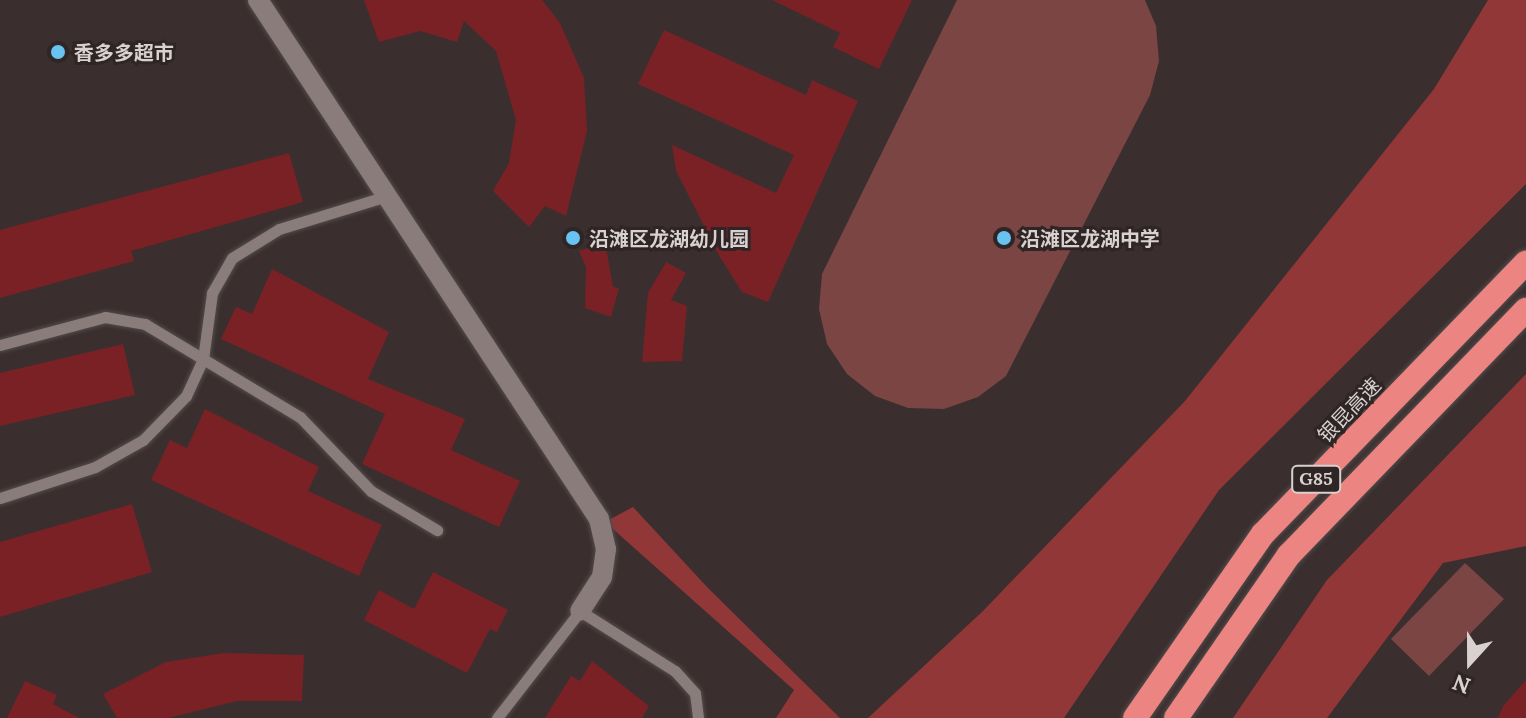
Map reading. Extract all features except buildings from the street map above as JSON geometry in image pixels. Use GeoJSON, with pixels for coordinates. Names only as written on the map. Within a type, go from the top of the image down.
{"type":"FeatureCollection","features":[{"type":"Feature","properties":{"kind":"highway","name":"银昆高速"},"geometry":{"type":"LineString","coordinates":[[1135,718],[1263,534],[1526,263]]}},
{"type":"Feature","properties":{"kind":"highway","name":"G85"},"geometry":{"type":"LineString","coordinates":[[1176,718],[1289,555],[1526,310]]}},
{"type":"Feature","properties":{"kind":"street"},"geometry":{"type":"LineString","coordinates":[[258,0],[599,519],[606,549],[602,577],[580,611]]}},
{"type":"Feature","properties":{"kind":"lane"},"geometry":{"type":"LineString","coordinates":[[0,498],[95,467],[143,440],[186,396],[203,359],[212,293],[232,258],[279,229],[387,196]]}},
{"type":"Feature","properties":{"kind":"lane"},"geometry":{"type":"LineString","coordinates":[[0,345],[105,317],[145,324],[300,417],[371,491],[437,530]]}},
{"type":"Feature","properties":{"kind":"lane"},"geometry":{"type":"LineString","coordinates":[[497,718],[580,611],[675,671],[695,693],[698,718]]}},
{"type":"Feature","properties":{"kind":"shaded area"},"geometry":{"type":"Polygon","coordinates":[[[957,0],[1145,0],[1156,26],[1159,61],[1150,95],[1006,376],[978,397],[944,409],[908,408],[875,396],[847,374],[827,344],[819,309],[822,274],[957,0]]]}},
{"type":"Feature","properties":{"kind":"shaded area"},"geometry":{"type":"Polygon","coordinates":[[[1488,0],[1526,0],[1526,184],[1219,490],[1064,718],[868,718],[983,611],[1185,401],[1434,89],[1488,0]]]}},
{"type":"Feature","properties":{"kind":"shaded area"},"geometry":{"type":"Polygon","coordinates":[[[1526,374],[1526,546],[1443,563],[1327,718],[1233,718],[1327,580],[1526,374]]]}},
{"type":"Feature","properties":{"kind":"shaded area"},"geometry":{"type":"Polygon","coordinates":[[[633,507],[708,588],[840,718],[776,718],[794,690],[605,522],[633,507]]]}},
{"type":"Feature","properties":{"kind":"shaded area"},"geometry":{"type":"Polygon","coordinates":[[[1465,563],[1504,599],[1429,676],[1391,639],[1465,563]]]}},
{"type":"Feature","properties":{"kind":"place","name":"香多多超市"},"geometry":{"type":"Point","coordinates":[58,52]}},
{"type":"Feature","properties":{"kind":"place","name":"沿滩区龙湖幼儿园"},"geometry":{"type":"Point","coordinates":[573,238]}},
{"type":"Feature","properties":{"kind":"place","name":"沿滩区龙湖中学"},"geometry":{"type":"Point","coordinates":[1004,238]}}]}
